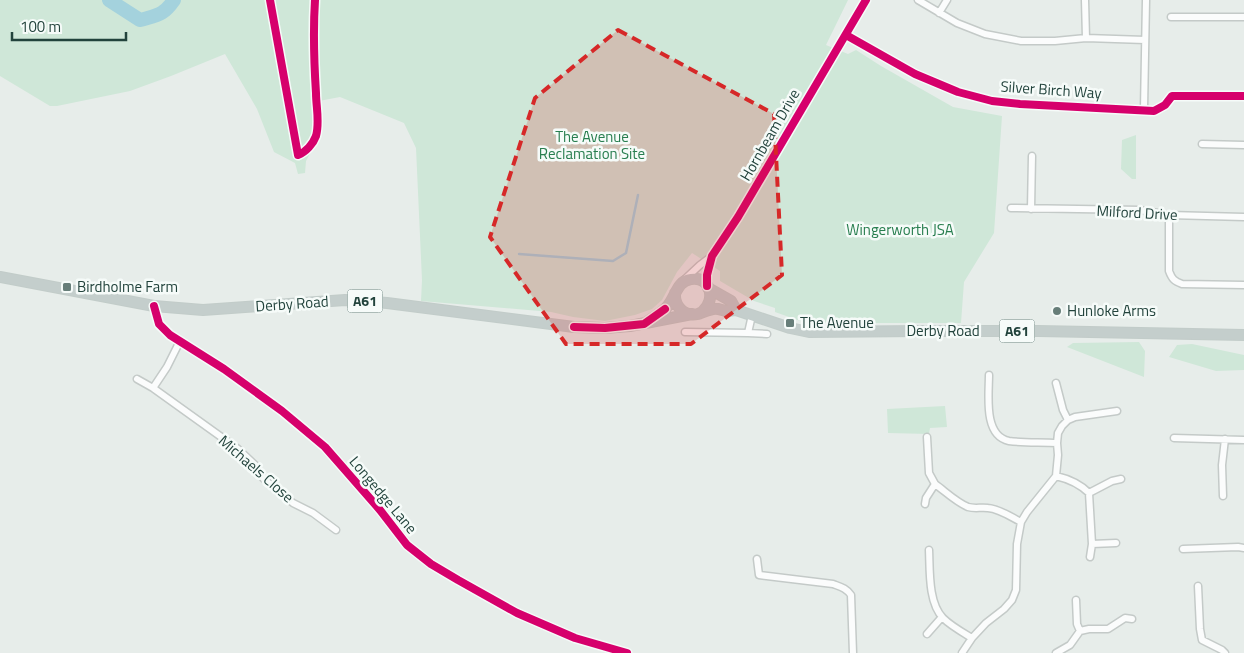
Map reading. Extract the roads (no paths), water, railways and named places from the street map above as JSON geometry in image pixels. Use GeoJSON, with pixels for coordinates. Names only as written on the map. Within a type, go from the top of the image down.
{"type":"FeatureCollection","features":[{"type":"Feature","properties":{"kind":"highway","name":"Derby Road"},"geometry":{"type":"LineString","coordinates":[[0,277],[154,306],[203,310],[323,301],[352,301],[387,303],[574,327],[604,328],[644,324],[692,314]]}},
{"type":"Feature","properties":{"kind":"highway"},"geometry":{"type":"LineString","coordinates":[[688,279],[701,280],[708,287],[711,297],[707,308],[699,313],[692,314],[686,313],[680,308],[675,298],[675,293],[683,281],[688,279]]}},
{"type":"Feature","properties":{"kind":"highway","name":"Derby Road"},"geometry":{"type":"LineString","coordinates":[[708,287],[731,301],[736,310]]}},
{"type":"Feature","properties":{"kind":"highway","name":"Derby Road"},"geometry":{"type":"LineString","coordinates":[[644,324],[665,310],[671,303],[675,293]]}},
{"type":"Feature","properties":{"kind":"highway","name":"Derby Road"},"geometry":{"type":"LineString","coordinates":[[703,311],[714,308],[728,311],[736,310],[808,332],[1020,331],[1244,335]]}},
{"type":"Feature","properties":{"kind":"street","name":"Hornbeam Drive"},"geometry":{"type":"LineString","coordinates":[[708,287],[707,275],[712,256],[738,217],[866,0]]}},
{"type":"Feature","properties":{"kind":"street"},"geometry":{"type":"LineString","coordinates":[[918,0],[956,23],[985,34],[1021,41],[1055,42],[1086,38],[1145,40]]}},
{"type":"Feature","properties":{"kind":"street"},"geometry":{"type":"LineString","coordinates":[[939,13],[947,0]]}},
{"type":"Feature","properties":{"kind":"street"},"geometry":{"type":"LineString","coordinates":[[1085,0],[1086,38]]}},
{"type":"Feature","properties":{"kind":"street"},"geometry":{"type":"LineString","coordinates":[[1144,110],[1146,0]]}},
{"type":"Feature","properties":{"kind":"street"},"geometry":{"type":"LineString","coordinates":[[1171,17],[1244,17]]}},
{"type":"Feature","properties":{"kind":"street","name":"Silver Birch Way"},"geometry":{"type":"LineString","coordinates":[[846,34],[915,74],[958,92],[992,101],[1154,111],[1166,105],[1172,96],[1244,96]]}},
{"type":"Feature","properties":{"kind":"street"},"geometry":{"type":"LineString","coordinates":[[1202,144],[1244,145]]}},
{"type":"Feature","properties":{"kind":"street"},"geometry":{"type":"LineString","coordinates":[[1031,209],[1032,156]]}},
{"type":"Feature","properties":{"kind":"street","name":"Milford Drive"},"geometry":{"type":"LineString","coordinates":[[1012,208],[1140,210],[1169,215],[1244,217]]}},
{"type":"Feature","properties":{"kind":"street"},"geometry":{"type":"LineString","coordinates":[[1169,215],[1169,271],[1171,278],[1175,282],[1182,284],[1244,285]]}},
{"type":"Feature","properties":{"kind":"street","name":"Hornbeam Drive"},"geometry":{"type":"LineString","coordinates":[[683,281],[712,256]]}},
{"type":"Feature","properties":{"kind":"street","name":"Longedge Lane"},"geometry":{"type":"LineString","coordinates":[[154,306],[159,324],[170,335],[224,369],[282,411],[325,447],[380,510],[407,545],[431,564],[517,613],[575,638],[627,653]]}},
{"type":"Feature","properties":{"kind":"street"},"geometry":{"type":"LineString","coordinates":[[748,333],[752,315]]}},
{"type":"Feature","properties":{"kind":"street"},"geometry":{"type":"LineString","coordinates":[[685,332],[767,334]]}},
{"type":"Feature","properties":{"kind":"street"},"geometry":{"type":"LineString","coordinates":[[153,388],[167,367],[180,341]]}},
{"type":"Feature","properties":{"kind":"street"},"geometry":{"type":"LineString","coordinates":[[989,375],[989,415],[991,425],[999,436],[1009,441],[1057,443]]}},
{"type":"Feature","properties":{"kind":"street","name":"Michaels Close"},"geometry":{"type":"LineString","coordinates":[[136,379],[153,388],[238,449],[255,465],[263,478],[275,489],[293,503],[313,513],[336,530]]}},
{"type":"Feature","properties":{"kind":"street"},"geometry":{"type":"LineString","coordinates":[[1056,383],[1062,410],[1068,420]]}},
{"type":"Feature","properties":{"kind":"street"},"geometry":{"type":"LineString","coordinates":[[962,653],[972,638],[986,623],[1012,600],[1016,590],[1017,544],[1021,522],[1026,512],[1056,476],[1058,433],[1062,426],[1068,420],[1075,417],[1117,411]]}},
{"type":"Feature","properties":{"kind":"street"},"geometry":{"type":"LineString","coordinates":[[927,437],[929,473],[935,484],[960,503],[969,507],[990,508],[1021,522]]}},
{"type":"Feature","properties":{"kind":"street"},"geometry":{"type":"LineString","coordinates":[[1174,438],[1244,440]]}},
{"type":"Feature","properties":{"kind":"street"},"geometry":{"type":"LineString","coordinates":[[1222,496],[1222,465],[1225,439]]}},
{"type":"Feature","properties":{"kind":"street"},"geometry":{"type":"LineString","coordinates":[[1056,476],[1081,485],[1089,493],[1092,544],[1090,557]]}},
{"type":"Feature","properties":{"kind":"street"},"geometry":{"type":"LineString","coordinates":[[1089,493],[1112,481],[1121,479]]}},
{"type":"Feature","properties":{"kind":"street"},"geometry":{"type":"LineString","coordinates":[[925,504],[926,498],[935,484]]}},
{"type":"Feature","properties":{"kind":"street"},"geometry":{"type":"LineString","coordinates":[[1092,544],[1116,543]]}},
{"type":"Feature","properties":{"kind":"street"},"geometry":{"type":"LineString","coordinates":[[1182,549],[1244,548]]}},
{"type":"Feature","properties":{"kind":"street"},"geometry":{"type":"LineString","coordinates":[[929,550],[932,596],[935,608],[942,617],[972,638]]}},
{"type":"Feature","properties":{"kind":"street"},"geometry":{"type":"LineString","coordinates":[[757,559],[759,575],[833,584],[848,590],[851,595],[853,653]]}},
{"type":"Feature","properties":{"kind":"street"},"geometry":{"type":"LineString","coordinates":[[1198,586],[1202,640],[1225,653]]}},
{"type":"Feature","properties":{"kind":"street"},"geometry":{"type":"LineString","coordinates":[[1076,600],[1077,624],[1080,631]]}},
{"type":"Feature","properties":{"kind":"street"},"geometry":{"type":"LineString","coordinates":[[927,634],[942,617]]}},
{"type":"Feature","properties":{"kind":"street"},"geometry":{"type":"LineString","coordinates":[[1056,653],[1070,645],[1080,631],[1108,629],[1125,618],[1132,619]]}},
{"type":"Feature","properties":{"kind":"waterway"},"geometry":{"type":"LineString","coordinates":[[109,0],[140,20],[163,12],[174,0]]}},
{"type":"Feature","properties":{"kind":"waterway"},"geometry":{"type":"LineString","coordinates":[[519,254],[613,261],[626,253],[638,195]]}},
{"type":"Feature","properties":{"kind":"place","name":"Birdholme Farm"},"geometry":{"type":"Point","coordinates":[67,287]}},
{"type":"Feature","properties":{"kind":"place","name":"Hunloke Arms"},"geometry":{"type":"Point","coordinates":[1057,311]}},
{"type":"Feature","properties":{"kind":"place","name":"The Avenue"},"geometry":{"type":"Point","coordinates":[790,323]}},
{"type":"Feature","properties":{"kind":"park label","name":"The Avenue Reclamation Site"},"geometry":{"type":"Point","coordinates":[592,146]}},
{"type":"Feature","properties":{"kind":"park label","name":"Wingerworth JSA"},"geometry":{"type":"Point","coordinates":[900,230]}}]}
